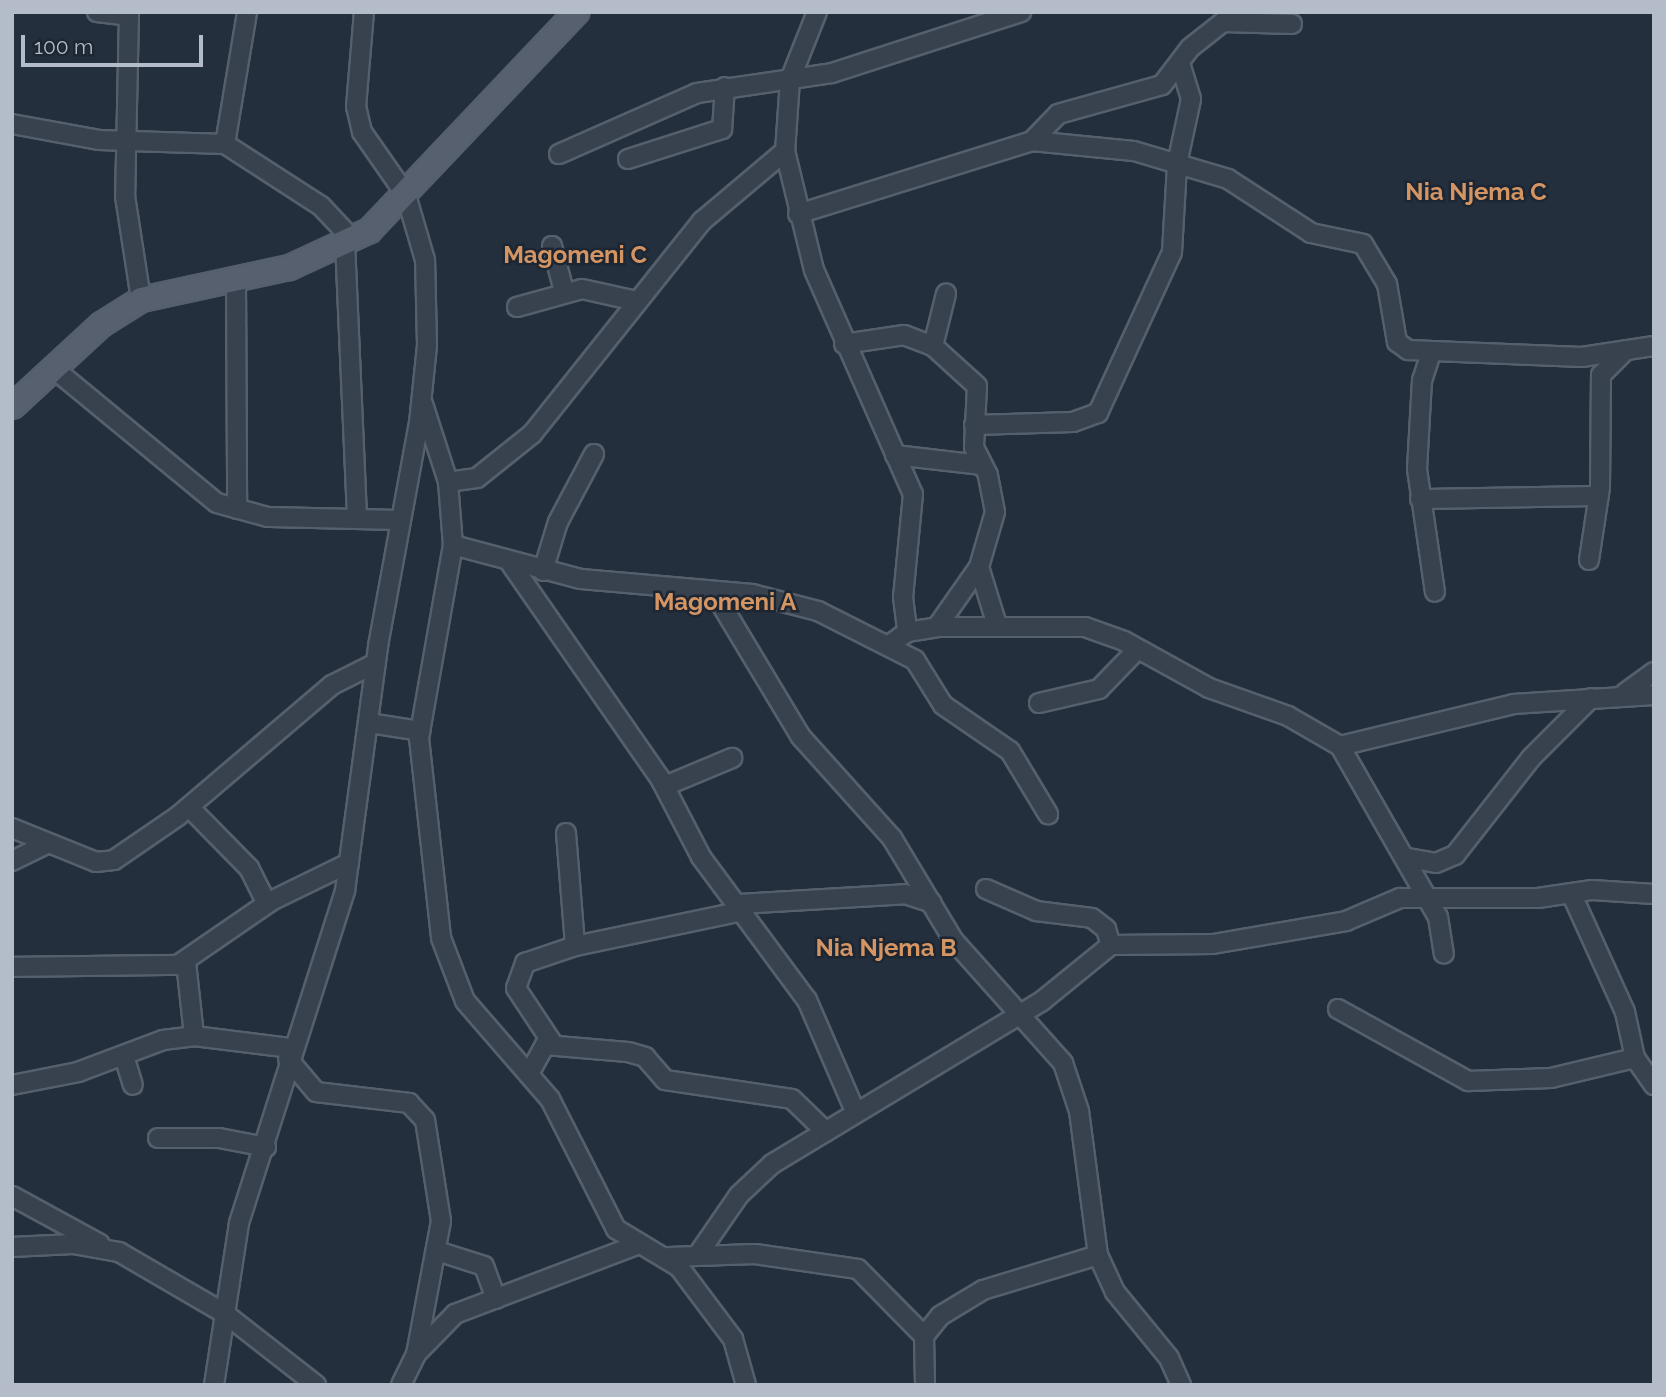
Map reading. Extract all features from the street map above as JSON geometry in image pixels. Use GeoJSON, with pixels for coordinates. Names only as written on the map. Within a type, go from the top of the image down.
{"type":"FeatureCollection","features":[{"type":"Feature","properties":{"kind":"main road"},"geometry":{"type":"LineString","coordinates":[[12,406],[101,324],[141,299],[236,282],[349,240],[406,195],[576,12]]}},
{"type":"Feature","properties":{"kind":"street"},"geometry":{"type":"LineString","coordinates":[[97,12],[129,14],[125,141],[127,226],[141,299]]}},
{"type":"Feature","properties":{"kind":"street"},"geometry":{"type":"LineString","coordinates":[[225,144],[247,12]]}},
{"type":"Feature","properties":{"kind":"street"},"geometry":{"type":"LineString","coordinates":[[214,1385],[239,1223],[266,1147],[290,1053],[340,912],[376,663],[421,401],[425,260],[406,195],[362,132],[356,107],[364,12]]}},
{"type":"Feature","properties":{"kind":"street"},"geometry":{"type":"LineString","coordinates":[[817,12],[790,80],[785,152],[798,214],[844,344],[895,455],[915,511],[903,597],[907,632]]}},
{"type":"Feature","properties":{"kind":"street"},"geometry":{"type":"LineString","coordinates":[[559,154],[657,106],[725,87],[790,80],[895,58],[1021,12]]}},
{"type":"Feature","properties":{"kind":"street"},"geometry":{"type":"LineString","coordinates":[[1032,141],[1058,114],[1143,94],[1162,85],[1223,22],[1292,24]]}},
{"type":"Feature","properties":{"kind":"street"},"geometry":{"type":"LineString","coordinates":[[974,425],[1073,422],[1098,413],[1172,252],[1177,164],[1191,99],[1180,64]]}},
{"type":"Feature","properties":{"kind":"street"},"geometry":{"type":"LineString","coordinates":[[628,159],[722,129],[725,87]]}},
{"type":"Feature","properties":{"kind":"street"},"geometry":{"type":"LineString","coordinates":[[12,124],[125,141],[225,144],[321,206],[349,240],[357,518]]}},
{"type":"Feature","properties":{"kind":"street"},"geometry":{"type":"LineString","coordinates":[[798,214],[1032,141],[1134,150],[1228,179],[1311,233],[1363,244],[1387,284],[1397,342],[1431,353],[1582,357],[1654,346]]}},
{"type":"Feature","properties":{"kind":"street"},"geometry":{"type":"LineString","coordinates":[[448,482],[477,478],[532,434],[702,221],[785,152]]}},
{"type":"Feature","properties":{"kind":"street"},"geometry":{"type":"LineString","coordinates":[[552,246],[564,291]]}},
{"type":"Feature","properties":{"kind":"street"},"geometry":{"type":"LineString","coordinates":[[236,282],[237,509]]}},
{"type":"Feature","properties":{"kind":"street"},"geometry":{"type":"LineString","coordinates":[[517,307],[564,291],[592,289],[636,301]]}},
{"type":"Feature","properties":{"kind":"street"},"geometry":{"type":"LineString","coordinates":[[933,345],[946,294]]}},
{"type":"Feature","properties":{"kind":"street"},"geometry":{"type":"LineString","coordinates":[[844,344],[904,335],[933,345],[977,386],[974,425],[995,512],[979,567],[937,627]]}},
{"type":"Feature","properties":{"kind":"street"},"geometry":{"type":"LineString","coordinates":[[1589,560],[1599,496],[1601,375],[1626,350]]}},
{"type":"Feature","properties":{"kind":"street"},"geometry":{"type":"LineString","coordinates":[[1431,353],[1422,380],[1420,499],[1435,592]]}},
{"type":"Feature","properties":{"kind":"street"},"geometry":{"type":"LineString","coordinates":[[1582,357],[1601,375]]}},
{"type":"Feature","properties":{"kind":"street"},"geometry":{"type":"LineString","coordinates":[[53,368],[200,493],[237,509],[268,517],[400,520]]}},
{"type":"Feature","properties":{"kind":"street"},"geometry":{"type":"LineString","coordinates":[[421,401],[448,482],[453,545],[420,731],[441,938],[476,1017],[530,1072],[616,1229],[637,1244],[669,1257],[699,1254],[779,1256],[858,1269],[924,1336]]}},
{"type":"Feature","properties":{"kind":"street"},"geometry":{"type":"LineString","coordinates":[[543,571],[558,522],[594,454]]}},
{"type":"Feature","properties":{"kind":"street"},"geometry":{"type":"LineString","coordinates":[[895,455],[982,465]]}},
{"type":"Feature","properties":{"kind":"street"},"geometry":{"type":"LineString","coordinates":[[1420,499],[1599,496]]}},
{"type":"Feature","properties":{"kind":"street"},"geometry":{"type":"LineString","coordinates":[[453,545],[511,564],[543,571],[796,604],[915,660],[958,720],[1006,746],[1048,814]]}},
{"type":"Feature","properties":{"kind":"street"},"geometry":{"type":"LineString","coordinates":[[511,564],[665,786],[701,858],[741,907],[807,1000],[855,1111]]}},
{"type":"Feature","properties":{"kind":"street"},"geometry":{"type":"LineString","coordinates":[[979,567],[997,625]]}},
{"type":"Feature","properties":{"kind":"street"},"geometry":{"type":"LineString","coordinates":[[715,594],[801,737],[892,838],[954,941],[1022,1012],[1063,1063],[1075,1090],[1098,1255],[1115,1292],[1169,1358],[1181,1385]]}},
{"type":"Feature","properties":{"kind":"street"},"geometry":{"type":"LineString","coordinates":[[888,646],[907,632],[937,627],[997,625],[1085,628],[1209,688],[1265,704],[1340,746],[1408,858],[1446,939],[1444,954]]}},
{"type":"Feature","properties":{"kind":"street"},"geometry":{"type":"LineString","coordinates":[[1039,704],[1099,689],[1136,651]]}},
{"type":"Feature","properties":{"kind":"street"},"geometry":{"type":"LineString","coordinates":[[12,828],[45,845],[96,862],[114,860],[189,807],[332,685],[376,663]]}},
{"type":"Feature","properties":{"kind":"street"},"geometry":{"type":"LineString","coordinates":[[1625,694],[1654,672]]}},
{"type":"Feature","properties":{"kind":"street"},"geometry":{"type":"LineString","coordinates":[[1340,746],[1513,704],[1625,694],[1654,695]]}},
{"type":"Feature","properties":{"kind":"street"},"geometry":{"type":"LineString","coordinates":[[1408,858],[1436,863],[1455,855],[1531,758],[1591,698]]}},
{"type":"Feature","properties":{"kind":"street"},"geometry":{"type":"LineString","coordinates":[[369,723],[420,731]]}},
{"type":"Feature","properties":{"kind":"street"},"geometry":{"type":"LineString","coordinates":[[665,786],[732,758]]}},
{"type":"Feature","properties":{"kind":"street"},"geometry":{"type":"LineString","coordinates":[[189,807],[249,867],[267,904]]}},
{"type":"Feature","properties":{"kind":"street"},"geometry":{"type":"LineString","coordinates":[[566,833],[575,946]]}},
{"type":"Feature","properties":{"kind":"street"},"geometry":{"type":"LineString","coordinates":[[12,862],[45,845]]}},
{"type":"Feature","properties":{"kind":"street"},"geometry":{"type":"LineString","coordinates":[[12,967],[186,962],[267,904],[349,863]]}},
{"type":"Feature","properties":{"kind":"street"},"geometry":{"type":"LineString","coordinates":[[986,889],[1036,911],[1092,918],[1106,929],[1111,945]]}},
{"type":"Feature","properties":{"kind":"street"},"geometry":{"type":"LineString","coordinates":[[699,1254],[756,1176],[855,1111],[1022,1012],[1111,945],[1213,944],[1339,923],[1385,901],[1427,897],[1572,895],[1592,890],[1654,894]]}},
{"type":"Feature","properties":{"kind":"street"},"geometry":{"type":"LineString","coordinates":[[553,1044],[516,979],[526,964],[575,946],[741,907],[905,894],[932,902]]}},
{"type":"Feature","properties":{"kind":"street"},"geometry":{"type":"LineString","coordinates":[[1572,895],[1625,1012],[1635,1058],[1654,1085]]}},
{"type":"Feature","properties":{"kind":"street"},"geometry":{"type":"LineString","coordinates":[[186,962],[194,1037]]}},
{"type":"Feature","properties":{"kind":"street"},"geometry":{"type":"LineString","coordinates":[[1338,1009],[1468,1081],[1551,1078],[1635,1058]]}},
{"type":"Feature","properties":{"kind":"street"},"geometry":{"type":"LineString","coordinates":[[12,1085],[194,1037],[290,1053],[316,1092],[409,1103],[418,1110],[431,1137],[441,1210],[437,1251],[416,1354],[401,1385]]}},
{"type":"Feature","properties":{"kind":"street"},"geometry":{"type":"LineString","coordinates":[[530,1072],[540,1050],[553,1044],[639,1054],[665,1080],[792,1099],[825,1132]]}},
{"type":"Feature","properties":{"kind":"street"},"geometry":{"type":"LineString","coordinates":[[124,1056],[133,1085]]}},
{"type":"Feature","properties":{"kind":"street"},"geometry":{"type":"LineString","coordinates":[[158,1138],[219,1138],[266,1147]]}},
{"type":"Feature","properties":{"kind":"street"},"geometry":{"type":"LineString","coordinates":[[12,1196],[224,1313],[316,1385]]}},
{"type":"Feature","properties":{"kind":"street"},"geometry":{"type":"LineString","coordinates":[[416,1354],[455,1314],[637,1244]]}},
{"type":"Feature","properties":{"kind":"street"},"geometry":{"type":"LineString","coordinates":[[12,1247],[103,1246]]}},
{"type":"Feature","properties":{"kind":"street"},"geometry":{"type":"LineString","coordinates":[[437,1251],[484,1266],[496,1299]]}},
{"type":"Feature","properties":{"kind":"street"},"geometry":{"type":"LineString","coordinates":[[925,1385],[924,1336],[940,1316],[983,1290],[1098,1255]]}},
{"type":"Feature","properties":{"kind":"street"},"geometry":{"type":"LineString","coordinates":[[669,1257],[726,1327],[746,1385]]}},
{"type":"Feature","properties":{"kind":"district","name":"Nia Njema C"},"geometry":{"type":"Point","coordinates":[1476,192]}},
{"type":"Feature","properties":{"kind":"district","name":"Magomeni C"},"geometry":{"type":"Point","coordinates":[575,255]}},
{"type":"Feature","properties":{"kind":"district","name":"Magomeni A"},"geometry":{"type":"Point","coordinates":[725,602]}},
{"type":"Feature","properties":{"kind":"district","name":"Nia Njema B"},"geometry":{"type":"Point","coordinates":[886,948]}}]}
